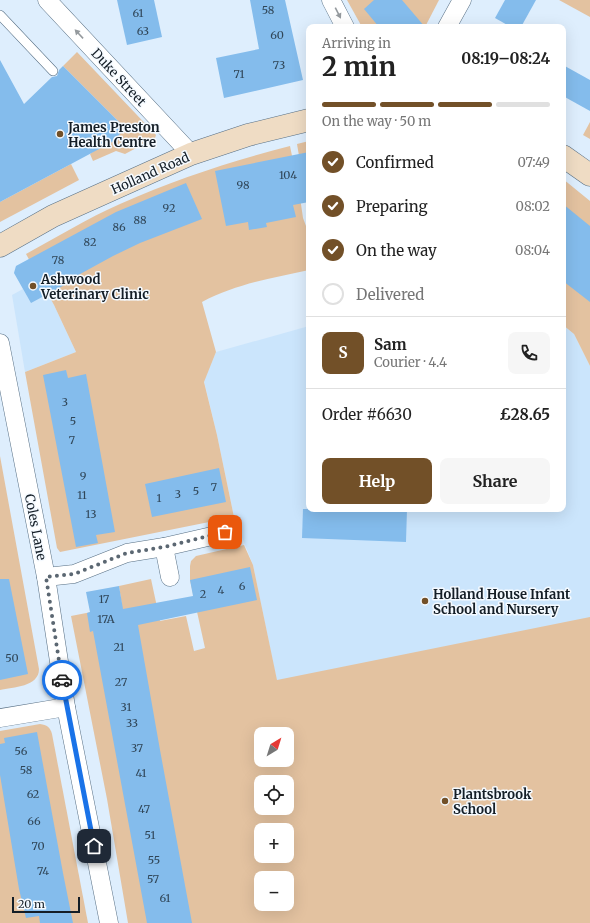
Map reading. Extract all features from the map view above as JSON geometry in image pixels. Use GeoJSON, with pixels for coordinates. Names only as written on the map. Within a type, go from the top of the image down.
{"type":"FeatureCollection","features":[{"type":"Feature","properties":{"kind":"street","name":"Duke Street"},"geometry":{"type":"LineString","coordinates":[[47,0],[191,154]]}},
{"type":"Feature","properties":{"kind":"street"},"geometry":{"type":"LineString","coordinates":[[331,0],[343,24]]}},
{"type":"Feature","properties":{"kind":"street"},"geometry":{"type":"LineString","coordinates":[[449,24],[462,0]]}},
{"type":"Feature","properties":{"kind":"street","name":"Holland Road"},"geometry":{"type":"LineString","coordinates":[[0,246],[53,216],[191,154],[248,135],[306,121]]}},
{"type":"Feature","properties":{"kind":"street"},"geometry":{"type":"LineString","coordinates":[[566,158],[590,175]]}},
{"type":"Feature","properties":{"kind":"street","name":"Coles Lane"},"geometry":{"type":"LineString","coordinates":[[0,343],[46,577],[66,707],[109,923]]}},
{"type":"Feature","properties":{"kind":"street"},"geometry":{"type":"LineString","coordinates":[[46,577],[74,574],[127,553],[164,547],[225,532]]}},
{"type":"Feature","properties":{"kind":"street"},"geometry":{"type":"LineString","coordinates":[[164,547],[170,577]]}},
{"type":"Feature","properties":{"kind":"street"},"geometry":{"type":"LineString","coordinates":[[0,718],[66,707]]}},
{"type":"Feature","properties":{"kind":"lane"},"geometry":{"type":"LineString","coordinates":[[0,15],[53,71]]}},
{"type":"Feature","properties":{"kind":"shaded area"},"geometry":{"type":"Polygon","coordinates":[[[347,0],[439,0],[427,24],[360,24],[347,0]]]}},
{"type":"Feature","properties":{"kind":"shaded area"},"geometry":{"type":"Polygon","coordinates":[[[559,0],[590,0],[590,17],[559,0]]]}},
{"type":"Feature","properties":{"kind":"shaded area"},"geometry":{"type":"Polygon","coordinates":[[[77,52],[156,135],[155,138],[125,154],[116,151],[93,161],[90,154],[125,128],[63,66],[77,52]]]}},
{"type":"Feature","properties":{"kind":"shaded area"},"geometry":{"type":"Polygon","coordinates":[[[590,122],[590,139],[583,135],[590,122]]]}},
{"type":"Feature","properties":{"kind":"shaded area"},"geometry":{"type":"Polygon","coordinates":[[[306,142],[306,196],[297,144],[306,142]]]}},
{"type":"Feature","properties":{"kind":"shaded area"},"geometry":{"type":"Polygon","coordinates":[[[290,146],[303,218],[306,226],[306,271],[241,286],[202,302],[216,352],[204,382],[234,517],[60,552],[57,548],[25,372],[76,352],[54,305],[26,254],[96,215],[120,204],[162,186],[247,158],[290,146]]]}},
{"type":"Feature","properties":{"kind":"shaded area"},"geometry":{"type":"Polygon","coordinates":[[[71,164],[79,180],[0,222],[0,202],[71,164]]]}},
{"type":"Feature","properties":{"kind":"shaded area"},"geometry":{"type":"Polygon","coordinates":[[[566,181],[590,201],[590,366],[574,334],[566,327],[566,181]]]}},
{"type":"Feature","properties":{"kind":"shaded area"},"geometry":{"type":"Polygon","coordinates":[[[29,259],[54,305],[76,352],[25,372],[12,295],[23,289],[14,273],[16,266],[29,259]]]}},
{"type":"Feature","properties":{"kind":"shaded area","name":"Holland House Infant School and Nursery"},"geometry":{"type":"Polygon","coordinates":[[[306,327],[306,512],[566,512],[566,327],[574,334],[590,366],[590,923],[294,747],[294,727],[286,727],[253,565],[234,517],[204,381],[216,352],[306,327]]]}},
{"type":"Feature","properties":{"kind":"shaded area"},"geometry":{"type":"Polygon","coordinates":[[[0,456],[39,669],[38,675],[30,683],[0,690],[0,456]]]}},
{"type":"Feature","properties":{"kind":"shaded area"},"geometry":{"type":"Polygon","coordinates":[[[244,545],[253,565],[277,680],[590,617],[590,923],[128,923],[107,799],[71,616],[122,606],[119,586],[151,579],[160,621],[186,616],[194,651],[205,648],[190,580],[191,561],[196,556],[244,545]]]}},
{"type":"Feature","properties":{"kind":"shaded area"},"geometry":{"type":"Polygon","coordinates":[[[40,724],[48,727],[52,734],[88,923],[0,923],[0,731],[40,724]]]}},
{"type":"Feature","properties":{"kind":"building"},"geometry":{"type":"Polygon","coordinates":[[[117,0],[154,0],[162,37],[127,45],[117,0]]]}},
{"type":"Feature","properties":{"kind":"building"},"geometry":{"type":"Polygon","coordinates":[[[250,0],[285,0],[303,80],[224,98],[216,58],[259,49],[250,0]]]}},
{"type":"Feature","properties":{"kind":"building"},"geometry":{"type":"Polygon","coordinates":[[[374,0],[402,0],[422,24],[376,24],[364,9],[374,0]]]}},
{"type":"Feature","properties":{"kind":"building"},"geometry":{"type":"Polygon","coordinates":[[[505,0],[536,0],[523,24],[506,24],[495,18],[505,0]]]}},
{"type":"Feature","properties":{"kind":"building","name":"James Preston Health Centre"},"geometry":{"type":"Polygon","coordinates":[[[0,60],[24,104],[52,77],[57,76],[59,70],[63,66],[125,128],[114,141],[0,202],[0,60]]]}},
{"type":"Feature","properties":{"kind":"building"},"geometry":{"type":"Polygon","coordinates":[[[566,67],[590,80],[590,111],[566,98],[566,67]]]}},
{"type":"Feature","properties":{"kind":"building"},"geometry":{"type":"Polygon","coordinates":[[[306,153],[306,203],[293,205],[296,217],[266,223],[267,227],[249,230],[248,222],[226,226],[215,171],[306,153]]]}},
{"type":"Feature","properties":{"kind":"building"},"geometry":{"type":"Polygon","coordinates":[[[186,183],[202,219],[140,243],[113,256],[71,279],[72,281],[31,303],[14,273],[16,266],[116,212],[186,183]]]}},
{"type":"Feature","properties":{"kind":"building"},"geometry":{"type":"Polygon","coordinates":[[[566,206],[590,226],[590,302],[566,283],[566,206]]]}},
{"type":"Feature","properties":{"kind":"building"},"geometry":{"type":"Polygon","coordinates":[[[66,370],[68,378],[86,374],[115,532],[96,535],[98,543],[76,547],[43,375],[66,370]]]}},
{"type":"Feature","properties":{"kind":"building"},"geometry":{"type":"Polygon","coordinates":[[[219,468],[226,502],[152,517],[145,484],[219,468]]]}},
{"type":"Feature","properties":{"kind":"building"},"geometry":{"type":"Polygon","coordinates":[[[303,509],[306,509],[306,512],[407,512],[406,542],[302,538],[303,509]]]}},
{"type":"Feature","properties":{"kind":"building"},"geometry":{"type":"Polygon","coordinates":[[[250,567],[257,600],[138,625],[192,923],[147,923],[93,631],[90,632],[87,613],[90,612],[86,592],[119,586],[123,609],[193,596],[190,580],[250,567]]]}},
{"type":"Feature","properties":{"kind":"building"},"geometry":{"type":"Polygon","coordinates":[[[0,579],[9,579],[28,674],[0,680],[0,579]]]}},
{"type":"Feature","properties":{"kind":"building"},"geometry":{"type":"Polygon","coordinates":[[[37,732],[73,923],[40,923],[39,916],[26,918],[19,889],[0,775],[0,744],[5,743],[4,738],[37,732]]]}},
{"type":"Feature","properties":{"kind":"way so far"},"geometry":{"type":"LineString","coordinates":[[62,680],[46,577],[74,574],[127,553],[164,547],[225,532]]}},
{"type":"Feature","properties":{"kind":"place","name":"James Preston Health Centre"},"geometry":{"type":"Point","coordinates":[60,134]}},
{"type":"Feature","properties":{"kind":"place","name":"Ashwood Veterinary Clinic"},"geometry":{"type":"Point","coordinates":[33,286]}},
{"type":"Feature","properties":{"kind":"place","name":"Holland House Infant School and Nursery"},"geometry":{"type":"Point","coordinates":[425,601]}},
{"type":"Feature","properties":{"kind":"place","name":"Plantsbrook School"},"geometry":{"type":"Point","coordinates":[445,801]}},
{"type":"Feature","properties":{"kind":"route"},"geometry":{"type":"LineString","coordinates":[[62,680],[94,846]]}}]}
